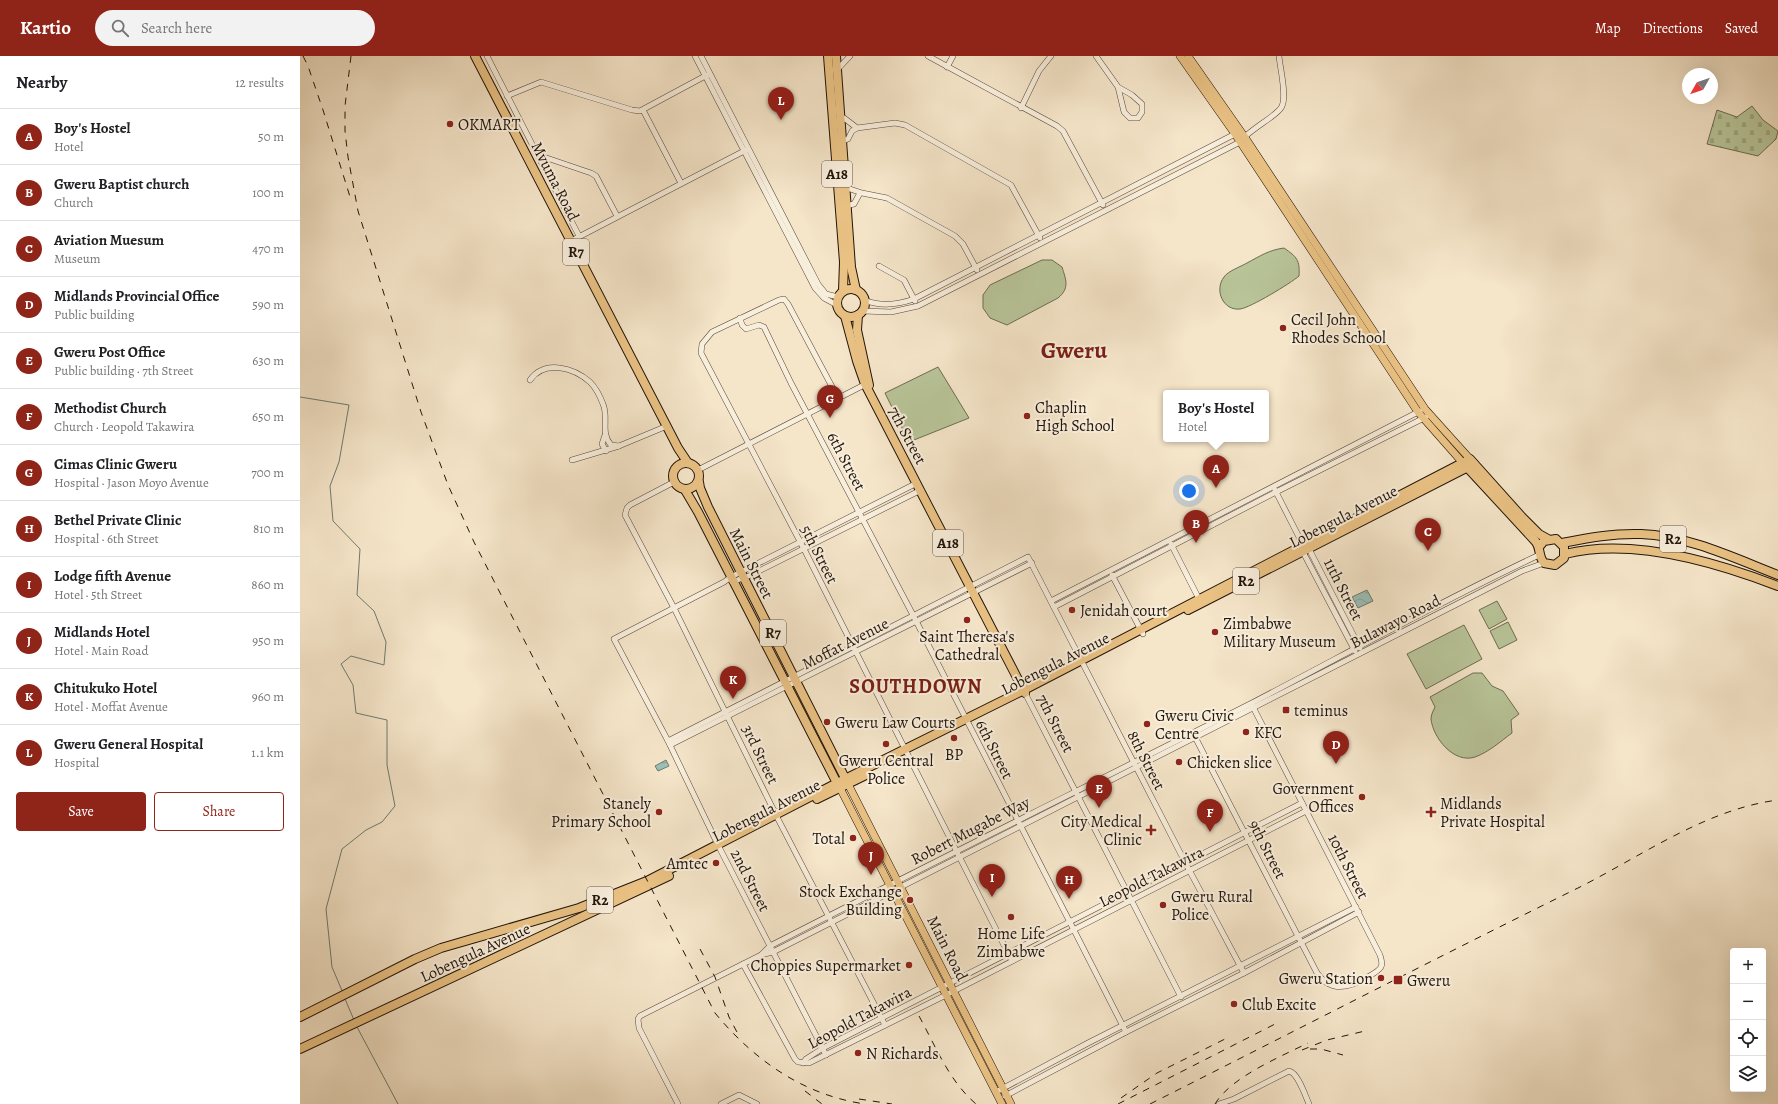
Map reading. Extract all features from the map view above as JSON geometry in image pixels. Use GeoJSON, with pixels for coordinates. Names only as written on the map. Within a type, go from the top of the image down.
{"type":"FeatureCollection","features":[{"type":"Feature","properties":{"kind":"highway","name":"Mvuma Road"},"geometry":{"type":"LineString","coordinates":[[475,56],[678,448],[688,463]]}},
{"type":"Feature","properties":{"kind":"highway","name":"A18"},"geometry":{"type":"LineString","coordinates":[[828,56],[833,73],[840,117],[838,142]]}},
{"type":"Feature","properties":{"kind":"highway","name":"A18"},"geometry":{"type":"LineString","coordinates":[[836,56],[833,73],[833,122],[838,142],[851,267],[856,290],[863,296],[864,300],[860,313]]}},
{"type":"Feature","properties":{"kind":"highway","name":"A18"},"geometry":{"type":"LineString","coordinates":[[844,206],[844,262],[841,294],[837,305],[838,310],[845,316]]}},
{"type":"Feature","properties":{"kind":"highway"},"geometry":{"type":"LineString","coordinates":[[841,294],[852,289],[856,290]]}},
{"type":"Feature","properties":{"kind":"highway"},"geometry":{"type":"LineString","coordinates":[[845,316],[850,317],[860,313]]}},
{"type":"Feature","properties":{"kind":"highway","name":"7th Street"},"geometry":{"type":"LineString","coordinates":[[860,313],[857,330],[867,383]]}},
{"type":"Feature","properties":{"kind":"highway","name":"7th Street"},"geometry":{"type":"LineString","coordinates":[[845,316],[857,361],[870,392],[1024,692]]}},
{"type":"Feature","properties":{"kind":"highway","name":"Mvuma Road"},"geometry":{"type":"LineString","coordinates":[[678,448],[678,466]]}},
{"type":"Feature","properties":{"kind":"highway"},"geometry":{"type":"LineString","coordinates":[[678,466],[688,463]]}},
{"type":"Feature","properties":{"kind":"highway","name":"R7"},"geometry":{"type":"LineString","coordinates":[[688,463],[696,466],[698,470]]}},
{"type":"Feature","properties":{"kind":"highway"},"geometry":{"type":"LineString","coordinates":[[1469,464],[1541,555]]}},
{"type":"Feature","properties":{"kind":"highway","name":"R2"},"geometry":{"type":"LineString","coordinates":[[1469,464],[1527,521],[1548,539],[1556,539],[1562,543],[1607,536],[1641,534],[1658,536],[1699,545],[1778,575]]}},
{"type":"Feature","properties":{"kind":"highway","name":"Lobengula Avenue"},"geometry":{"type":"LineString","coordinates":[[300,1049],[650,886],[720,847],[838,785],[1142,632],[1304,546],[1469,464]]}},
{"type":"Feature","properties":{"kind":"highway","name":"R7"},"geometry":{"type":"LineString","coordinates":[[674,482],[673,474],[678,466]]}},
{"type":"Feature","properties":{"kind":"highway","name":"Main Street"},"geometry":{"type":"LineString","coordinates":[[698,470],[701,492],[708,507],[847,781]]}},
{"type":"Feature","properties":{"kind":"highway","name":"Main Street"},"geometry":{"type":"LineString","coordinates":[[674,482],[684,490],[698,512],[838,785]]}},
{"type":"Feature","properties":{"kind":"highway"},"geometry":{"type":"LineString","coordinates":[[684,490],[693,488],[699,482]]}},
{"type":"Feature","properties":{"kind":"highway"},"geometry":{"type":"LineString","coordinates":[[698,512],[708,507]]}},
{"type":"Feature","properties":{"kind":"highway"},"geometry":{"type":"LineString","coordinates":[[1541,555],[1544,541],[1548,539]]}},
{"type":"Feature","properties":{"kind":"highway"},"geometry":{"type":"LineString","coordinates":[[715,544],[725,540]]}},
{"type":"Feature","properties":{"kind":"highway"},"geometry":{"type":"LineString","coordinates":[[1562,543],[1565,554]]}},
{"type":"Feature","properties":{"kind":"highway","name":"R2"},"geometry":{"type":"LineString","coordinates":[[1541,555],[1551,565],[1559,564],[1565,554],[1587,550],[1611,549],[1659,552],[1733,570],[1778,586]]}},
{"type":"Feature","properties":{"kind":"highway"},"geometry":{"type":"LineString","coordinates":[[751,616],[761,611]]}},
{"type":"Feature","properties":{"kind":"highway"},"geometry":{"type":"LineString","coordinates":[[768,649],[779,645]]}},
{"type":"Feature","properties":{"kind":"highway"},"geometry":{"type":"LineString","coordinates":[[804,719],[813,714]]}},
{"type":"Feature","properties":{"kind":"highway"},"geometry":{"type":"LineString","coordinates":[[818,747],[827,742]]}},
{"type":"Feature","properties":{"kind":"highway","name":"Lobengula Avenue"},"geometry":{"type":"LineString","coordinates":[[300,1017],[415,959],[442,948],[543,919],[604,899],[720,847]]}},
{"type":"Feature","properties":{"kind":"main road"},"geometry":{"type":"LineString","coordinates":[[1180,56],[1235,134],[1242,139]]}},
{"type":"Feature","properties":{"kind":"main road"},"geometry":{"type":"LineString","coordinates":[[1188,56],[1422,411],[1469,464]]}},
{"type":"Feature","properties":{"kind":"main road","name":"Main Road"},"geometry":{"type":"LineString","coordinates":[[847,781],[1011,1104]]}},
{"type":"Feature","properties":{"kind":"main road","name":"Main Road"},"geometry":{"type":"LineString","coordinates":[[838,785],[999,1098]]}},
{"type":"Feature","properties":{"kind":"main road"},"geometry":{"type":"LineString","coordinates":[[973,1048],[981,1045]]}},
{"type":"Feature","properties":{"kind":"street"},"geometry":{"type":"LineString","coordinates":[[487,56],[580,236]]}},
{"type":"Feature","properties":{"kind":"street"},"geometry":{"type":"LineString","coordinates":[[695,56],[708,75],[801,255],[815,288],[837,305]]}},
{"type":"Feature","properties":{"kind":"street"},"geometry":{"type":"LineString","coordinates":[[702,56],[708,75]]}},
{"type":"Feature","properties":{"kind":"street"},"geometry":{"type":"LineString","coordinates":[[833,73],[850,56]]}},
{"type":"Feature","properties":{"kind":"street"},"geometry":{"type":"LineString","coordinates":[[928,56],[1021,108],[1057,126],[1063,131],[1106,210]]}},
{"type":"Feature","properties":{"kind":"street"},"geometry":{"type":"LineString","coordinates":[[947,67],[953,56]]}},
{"type":"Feature","properties":{"kind":"street"},"geometry":{"type":"LineString","coordinates":[[1021,108],[1039,71],[1051,56]]}},
{"type":"Feature","properties":{"kind":"street"},"geometry":{"type":"LineString","coordinates":[[1096,56],[1118,87],[1124,112],[1130,118],[1138,118],[1142,112],[1142,104],[1138,99],[1118,87]]}},
{"type":"Feature","properties":{"kind":"street"},"geometry":{"type":"LineString","coordinates":[[860,313],[891,312],[918,306],[1242,139],[1278,112],[1282,107],[1284,99],[1279,56]]}},
{"type":"Feature","properties":{"kind":"street"},"geometry":{"type":"LineString","coordinates":[[507,96],[541,82],[632,110],[643,110],[708,75]]}},
{"type":"Feature","properties":{"kind":"street"},"geometry":{"type":"LineString","coordinates":[[643,110],[681,183]]}},
{"type":"Feature","properties":{"kind":"street"},"geometry":{"type":"LineString","coordinates":[[833,122],[840,117],[858,128]]}},
{"type":"Feature","properties":{"kind":"street"},"geometry":{"type":"LineString","coordinates":[[838,142],[848,139],[852,131],[858,128],[895,123],[905,125],[1006,181],[1014,190],[1042,242]]}},
{"type":"Feature","properties":{"kind":"street"},"geometry":{"type":"LineString","coordinates":[[864,300],[879,305],[893,305],[914,300],[1103,204],[1235,134]]}},
{"type":"Feature","properties":{"kind":"street"},"geometry":{"type":"LineString","coordinates":[[571,241],[746,150]]}},
{"type":"Feature","properties":{"kind":"street"},"geometry":{"type":"LineString","coordinates":[[538,155],[596,176],[617,216]]}},
{"type":"Feature","properties":{"kind":"street"},"geometry":{"type":"LineString","coordinates":[[1167,170],[1170,177]]}},
{"type":"Feature","properties":{"kind":"street"},"geometry":{"type":"LineString","coordinates":[[842,186],[860,193],[887,198],[955,236],[963,244],[979,275]]}},
{"type":"Feature","properties":{"kind":"street"},"geometry":{"type":"LineString","coordinates":[[844,206],[854,204],[860,193]]}},
{"type":"Feature","properties":{"kind":"street"},"geometry":{"type":"LineString","coordinates":[[879,266],[904,280],[918,306]]}},
{"type":"Feature","properties":{"kind":"street"},"geometry":{"type":"LineString","coordinates":[[825,296],[841,294]]}},
{"type":"Feature","properties":{"kind":"street","name":"5th Street"},"geometry":{"type":"LineString","coordinates":[[838,398],[784,299],[740,318],[708,335],[701,348],[701,353],[804,549],[855,653],[1012,961]]}},
{"type":"Feature","properties":{"kind":"street","name":"6th Street"},"geometry":{"type":"LineString","coordinates":[[740,318],[742,325],[746,329],[763,325],[1126,1032]]}},
{"type":"Feature","properties":{"kind":"street"},"geometry":{"type":"LineString","coordinates":[[530,380],[538,372],[557,367],[576,372],[585,379],[596,390],[605,409],[605,435],[602,444],[606,451]]}},
{"type":"Feature","properties":{"kind":"street"},"geometry":{"type":"LineString","coordinates":[[698,470],[867,383]]}},
{"type":"Feature","properties":{"kind":"street"},"geometry":{"type":"LineString","coordinates":[[1051,601],[1422,411]]}},
{"type":"Feature","properties":{"kind":"street"},"geometry":{"type":"LineString","coordinates":[[1054,607],[1276,492],[1427,417]]}},
{"type":"Feature","properties":{"kind":"street"},"geometry":{"type":"LineString","coordinates":[[572,460],[606,451],[667,426]]}},
{"type":"Feature","properties":{"kind":"street"},"geometry":{"type":"LineString","coordinates":[[1380,432],[1383,438]]}},
{"type":"Feature","properties":{"kind":"street"},"geometry":{"type":"LineString","coordinates":[[605,435],[611,444],[619,446]]}},
{"type":"Feature","properties":{"kind":"street","name":"3rd Street"},"geometry":{"type":"LineString","coordinates":[[674,482],[630,505],[627,508],[625,515],[727,713],[777,817],[885,1025]]}},
{"type":"Feature","properties":{"kind":"street"},"geometry":{"type":"LineString","coordinates":[[674,608],[724,582],[733,580],[800,542],[860,512],[919,486]]}},
{"type":"Feature","properties":{"kind":"street"},"geometry":{"type":"LineString","coordinates":[[742,575],[804,549],[863,519],[919,486]]}},
{"type":"Feature","properties":{"kind":"street","name":"11th Street"},"geometry":{"type":"LineString","coordinates":[[1273,487],[1360,654]]}},
{"type":"Feature","properties":{"kind":"street"},"geometry":{"type":"LineString","coordinates":[[1224,512],[1227,518]]}},
{"type":"Feature","properties":{"kind":"street"},"geometry":{"type":"LineString","coordinates":[[1169,540],[1200,601]]}},
{"type":"Feature","properties":{"kind":"street","name":"Bulawayo Road"},"geometry":{"type":"LineString","coordinates":[[1252,706],[1357,648],[1541,555]]}},
{"type":"Feature","properties":{"kind":"street","name":"Bulawayo Road"},"geometry":{"type":"LineString","coordinates":[[1194,735],[1360,654],[1522,571],[1541,555]]}},
{"type":"Feature","properties":{"kind":"street"},"geometry":{"type":"LineString","coordinates":[[1139,556],[1142,561]]}},
{"type":"Feature","properties":{"kind":"street","name":"Moffat Avenue"},"geometry":{"type":"LineString","coordinates":[[669,743],[796,679],[855,653],[916,622],[1028,557]]}},
{"type":"Feature","properties":{"kind":"street","name":"8th Street"},"geometry":{"type":"LineString","coordinates":[[1028,557],[1189,871],[1244,974]]}},
{"type":"Feature","properties":{"kind":"street","name":"Moffat Avenue"},"geometry":{"type":"LineString","coordinates":[[796,679],[852,646],[913,615],[1032,563]]}},
{"type":"Feature","properties":{"kind":"street"},"geometry":{"type":"LineString","coordinates":[[1518,566],[1522,571]]}},
{"type":"Feature","properties":{"kind":"street"},"geometry":{"type":"LineString","coordinates":[[1110,571],[1142,632]]}},
{"type":"Feature","properties":{"kind":"street","name":"2nd Street"},"geometry":{"type":"LineString","coordinates":[[674,608],[614,639],[669,743],[826,1055]]}},
{"type":"Feature","properties":{"kind":"street","name":"7th Street"},"geometry":{"type":"LineString","coordinates":[[1024,692],[1184,1003]]}},
{"type":"Feature","properties":{"kind":"street","name":"10th Street"},"geometry":{"type":"LineString","coordinates":[[1252,706],[1380,955],[1382,962],[1380,969],[1353,985],[1341,986],[1330,984],[1320,977]]}},
{"type":"Feature","properties":{"kind":"street","name":"Robert Mugabe Way"},"geometry":{"type":"LineString","coordinates":[[678,1104],[639,1028],[638,1020],[640,1016],[653,1008],[743,964],[761,954],[770,946],[829,916],[958,855],[1075,791],[1194,735]]}},
{"type":"Feature","properties":{"kind":"street","name":"9th Street"},"geometry":{"type":"LineString","coordinates":[[1194,735],[1320,977]]}},
{"type":"Feature","properties":{"kind":"street","name":"Robert Mugabe Way"},"geometry":{"type":"LineString","coordinates":[[1018,823],[1078,796],[1135,764]]}},
{"type":"Feature","properties":{"kind":"street","name":"Leopold Takawira"},"geometry":{"type":"LineString","coordinates":[[803,1063],[806,1059],[823,1048],[1186,864],[1302,803]]}},
{"type":"Feature","properties":{"kind":"street","name":"Leopold Takawira"},"geometry":{"type":"LineString","coordinates":[[803,1063],[809,1063],[826,1055],[954,991],[1306,811]]}},
{"type":"Feature","properties":{"kind":"street","name":"Robert Mugabe Way"},"geometry":{"type":"LineString","coordinates":[[761,954],[773,952],[891,888]]}},
{"type":"Feature","properties":{"kind":"street"},"geometry":{"type":"LineString","coordinates":[[999,1098],[1004,1092],[1061,1057],[1298,936],[1357,910]]}},
{"type":"Feature","properties":{"kind":"street"},"geometry":{"type":"LineString","coordinates":[[1004,1092],[1065,1064],[1244,974],[1357,910]]}},
{"type":"Feature","properties":{"kind":"street"},"geometry":{"type":"LineString","coordinates":[[743,964],[794,1059],[803,1063]]}},
{"type":"Feature","properties":{"kind":"street"},"geometry":{"type":"LineString","coordinates":[[1061,1057],[1065,1064]]}},
{"type":"Feature","properties":{"kind":"street"},"geometry":{"type":"LineString","coordinates":[[1219,1104],[1236,1101],[1289,1071],[1294,1073],[1310,1104]]}},
{"type":"Feature","properties":{"kind":"street"},"geometry":{"type":"LineString","coordinates":[[721,1104],[739,1095],[757,1104]]}},
{"type":"Feature","properties":{"kind":"green space"},"geometry":{"type":"Polygon","coordinates":[[[1752,106],[1763,120],[1778,131],[1776,139],[1758,156],[1707,144],[1717,110],[1737,117],[1752,106]]]}},
{"type":"Feature","properties":{"kind":"green space"},"geometry":{"type":"Polygon","coordinates":[[[1284,248],[1297,259],[1299,276],[1270,295],[1245,308],[1234,309],[1225,303],[1220,293],[1220,288],[1221,282],[1228,273],[1265,254],[1284,248]]]}},
{"type":"Feature","properties":{"kind":"green space"},"geometry":{"type":"Polygon","coordinates":[[[1042,260],[1052,260],[1062,267],[1066,287],[1062,294],[1058,298],[1007,325],[990,318],[983,308],[983,295],[990,285],[1042,260]]]}},
{"type":"Feature","properties":{"kind":"green space"},"geometry":{"type":"Polygon","coordinates":[[[938,367],[969,418],[909,442],[885,393],[938,367]]]}},
{"type":"Feature","properties":{"kind":"green space"},"geometry":{"type":"Polygon","coordinates":[[[1497,601],[1507,619],[1489,629],[1479,610],[1497,601]]]}},
{"type":"Feature","properties":{"kind":"green space"},"geometry":{"type":"Polygon","coordinates":[[[1508,622],[1517,640],[1499,649],[1490,631],[1508,622]]]}},
{"type":"Feature","properties":{"kind":"green space"},"geometry":{"type":"Polygon","coordinates":[[[1464,625],[1482,659],[1426,689],[1407,654],[1464,625]]]}},
{"type":"Feature","properties":{"kind":"green space"},"geometry":{"type":"Polygon","coordinates":[[[1473,673],[1482,673],[1492,686],[1503,691],[1519,714],[1511,720],[1512,733],[1485,752],[1475,757],[1467,758],[1460,757],[1452,753],[1440,741],[1431,719],[1435,707],[1430,697],[1473,673]]]}},
{"type":"Feature","properties":{"kind":"water"},"geometry":{"type":"Polygon","coordinates":[[[1367,590],[1373,601],[1358,608],[1352,597],[1367,590]]]}},
{"type":"Feature","properties":{"kind":"water"},"geometry":{"type":"Polygon","coordinates":[[[666,760],[669,766],[658,771],[655,766],[666,760]]]}},
{"type":"Feature","properties":{"kind":"waterway"},"geometry":{"type":"LineString","coordinates":[[300,397],[349,405],[339,462],[330,486],[333,521],[360,549],[357,595],[374,611],[386,642],[384,665],[351,656],[341,664],[353,685],[356,713],[387,720],[387,765],[395,806],[382,822],[366,830],[342,849],[326,909],[332,967],[343,993]]}},
{"type":"Feature","properties":{"kind":"waterway"},"geometry":{"type":"LineString","coordinates":[[345,999],[354,1020]]}},
{"type":"Feature","properties":{"kind":"waterway"},"geometry":{"type":"LineString","coordinates":[[357,1027],[398,1104]]}},
{"type":"Feature","properties":{"kind":"railway"},"geometry":{"type":"LineString","coordinates":[[303,56],[308,66],[323,110],[351,200]]}},
{"type":"Feature","properties":{"kind":"railway"},"geometry":{"type":"LineString","coordinates":[[351,56],[345,106],[345,131],[348,157],[358,211],[421,412],[448,485],[474,542],[715,1013],[746,1046],[781,1073],[821,1093],[865,1104]]}},
{"type":"Feature","properties":{"kind":"railway"},"geometry":{"type":"LineString","coordinates":[[1150,1104],[1580,887],[1676,835],[1726,813],[1752,805],[1778,800]]}},
{"type":"Feature","properties":{"kind":"railway"},"geometry":{"type":"LineString","coordinates":[[700,949],[715,977],[729,1017],[738,1034]]}},
{"type":"Feature","properties":{"kind":"railway"},"geometry":{"type":"LineString","coordinates":[[919,1016],[937,1051],[958,1085],[976,1104]]}},
{"type":"Feature","properties":{"kind":"railway"},"geometry":{"type":"LineString","coordinates":[[1118,1104],[1279,1022]]}},
{"type":"Feature","properties":{"kind":"railway"},"geometry":{"type":"LineString","coordinates":[[1302,1050],[1327,1040],[1365,1031]]}},
{"type":"Feature","properties":{"kind":"railway"},"geometry":{"type":"LineString","coordinates":[[1121,1098],[1157,1073],[1229,1037]]}},
{"type":"Feature","properties":{"kind":"railway"},"geometry":{"type":"LineString","coordinates":[[1215,1104],[1222,1094],[1244,1077],[1270,1061],[1308,1043]]}},
{"type":"Feature","properties":{"kind":"railway"},"geometry":{"type":"LineString","coordinates":[[1310,1049],[1321,1049],[1343,1055]]}},
{"type":"Feature","properties":{"kind":"railway"},"geometry":{"type":"LineString","coordinates":[[805,1091],[822,1104]]}},
{"type":"Feature","properties":{"kind":"railway"},"geometry":{"type":"LineString","coordinates":[[859,1099],[892,1104]]}},
{"type":"Feature","properties":{"kind":"place","name":"Gweru General Hospital"},"geometry":{"type":"Point","coordinates":[781,120]}},
{"type":"Feature","properties":{"kind":"place","name":"OKMART"},"geometry":{"type":"Point","coordinates":[450,124]}},
{"type":"Feature","properties":{"kind":"place","name":"Cecil John Rhodes School"},"geometry":{"type":"Point","coordinates":[1283,328]}},
{"type":"Feature","properties":{"kind":"place","name":"Chaplin High School"},"geometry":{"type":"Point","coordinates":[1027,416]}},
{"type":"Feature","properties":{"kind":"place","name":"Cimas Clinic Gweru"},"geometry":{"type":"Point","coordinates":[830,418]}},
{"type":"Feature","properties":{"kind":"place","name":"Boy's Hostel"},"geometry":{"type":"Point","coordinates":[1216,488]}},
{"type":"Feature","properties":{"kind":"place","name":"Gweru Baptist church"},"geometry":{"type":"Point","coordinates":[1196,543]}},
{"type":"Feature","properties":{"kind":"place","name":"Aviation Muesum"},"geometry":{"type":"Point","coordinates":[1428,551]}},
{"type":"Feature","properties":{"kind":"place","name":"Jenidah court"},"geometry":{"type":"Point","coordinates":[1072,610]}},
{"type":"Feature","properties":{"kind":"place","name":"Saint Theresa's Cathedral"},"geometry":{"type":"Point","coordinates":[967,620]}},
{"type":"Feature","properties":{"kind":"place","name":"Zimbabwe Military Museum"},"geometry":{"type":"Point","coordinates":[1215,632]}},
{"type":"Feature","properties":{"kind":"place","name":"Chitukuko Hotel"},"geometry":{"type":"Point","coordinates":[733,699]}},
{"type":"Feature","properties":{"kind":"place","name":"teminus"},"geometry":{"type":"Point","coordinates":[1286,710]}},
{"type":"Feature","properties":{"kind":"place","name":"Gweru Law Courts"},"geometry":{"type":"Point","coordinates":[827,722]}},
{"type":"Feature","properties":{"kind":"place","name":"Gweru Civic Centre"},"geometry":{"type":"Point","coordinates":[1147,724]}},
{"type":"Feature","properties":{"kind":"place","name":"KFC"},"geometry":{"type":"Point","coordinates":[1246,732]}},
{"type":"Feature","properties":{"kind":"place","name":"BP"},"geometry":{"type":"Point","coordinates":[954,738]}},
{"type":"Feature","properties":{"kind":"place","name":"Gweru Central Police"},"geometry":{"type":"Point","coordinates":[886,744]}},
{"type":"Feature","properties":{"kind":"place","name":"Chicken slice"},"geometry":{"type":"Point","coordinates":[1179,762]}},
{"type":"Feature","properties":{"kind":"place","name":"Midlands Provincial Office"},"geometry":{"type":"Point","coordinates":[1336,764]}},
{"type":"Feature","properties":{"kind":"place","name":"Government Offices"},"geometry":{"type":"Point","coordinates":[1362,797]}},
{"type":"Feature","properties":{"kind":"place","name":"Gweru Post Office"},"geometry":{"type":"Point","coordinates":[1099,808]}},
{"type":"Feature","properties":{"kind":"place","name":"Stanely Primary School"},"geometry":{"type":"Point","coordinates":[659,812]}},
{"type":"Feature","properties":{"kind":"place","name":"Midlands Private Hospital"},"geometry":{"type":"Point","coordinates":[1431,812]}},
{"type":"Feature","properties":{"kind":"place","name":"City Medical Clinic"},"geometry":{"type":"Point","coordinates":[1151,830]}},
{"type":"Feature","properties":{"kind":"place","name":"Methodist Church"},"geometry":{"type":"Point","coordinates":[1210,832]}},
{"type":"Feature","properties":{"kind":"place","name":"Total"},"geometry":{"type":"Point","coordinates":[853,838]}},
{"type":"Feature","properties":{"kind":"place","name":"Amtec"},"geometry":{"type":"Point","coordinates":[716,863]}},
{"type":"Feature","properties":{"kind":"place","name":"Midlands Hotel"},"geometry":{"type":"Point","coordinates":[871,875]}},
{"type":"Feature","properties":{"kind":"place","name":"Lodge fifth Avenue"},"geometry":{"type":"Point","coordinates":[992,897]}},
{"type":"Feature","properties":{"kind":"place","name":"Bethel Private Clinic"},"geometry":{"type":"Point","coordinates":[1069,899]}},
{"type":"Feature","properties":{"kind":"place","name":"Stock Exchange Building"},"geometry":{"type":"Point","coordinates":[910,900]}},
{"type":"Feature","properties":{"kind":"place","name":"Gweru Rural Police"},"geometry":{"type":"Point","coordinates":[1163,905]}},
{"type":"Feature","properties":{"kind":"place","name":"Home Life Zimbabwe"},"geometry":{"type":"Point","coordinates":[1011,917]}},
{"type":"Feature","properties":{"kind":"place","name":"Choppies Supermarket"},"geometry":{"type":"Point","coordinates":[909,965]}},
{"type":"Feature","properties":{"kind":"place","name":"Gweru Station"},"geometry":{"type":"Point","coordinates":[1381,978]}},
{"type":"Feature","properties":{"kind":"place","name":"Gweru"},"geometry":{"type":"Point","coordinates":[1398,980]}},
{"type":"Feature","properties":{"kind":"place","name":"Club Excite"},"geometry":{"type":"Point","coordinates":[1234,1004]}},
{"type":"Feature","properties":{"kind":"place","name":"N Richards"},"geometry":{"type":"Point","coordinates":[858,1053]}},
{"type":"Feature","properties":{"kind":"district","name":"Gweru"},"geometry":{"type":"Point","coordinates":[1074,350]}},
{"type":"Feature","properties":{"kind":"district","name":"SOUTHDOWN"},"geometry":{"type":"Point","coordinates":[916,686]}}]}
